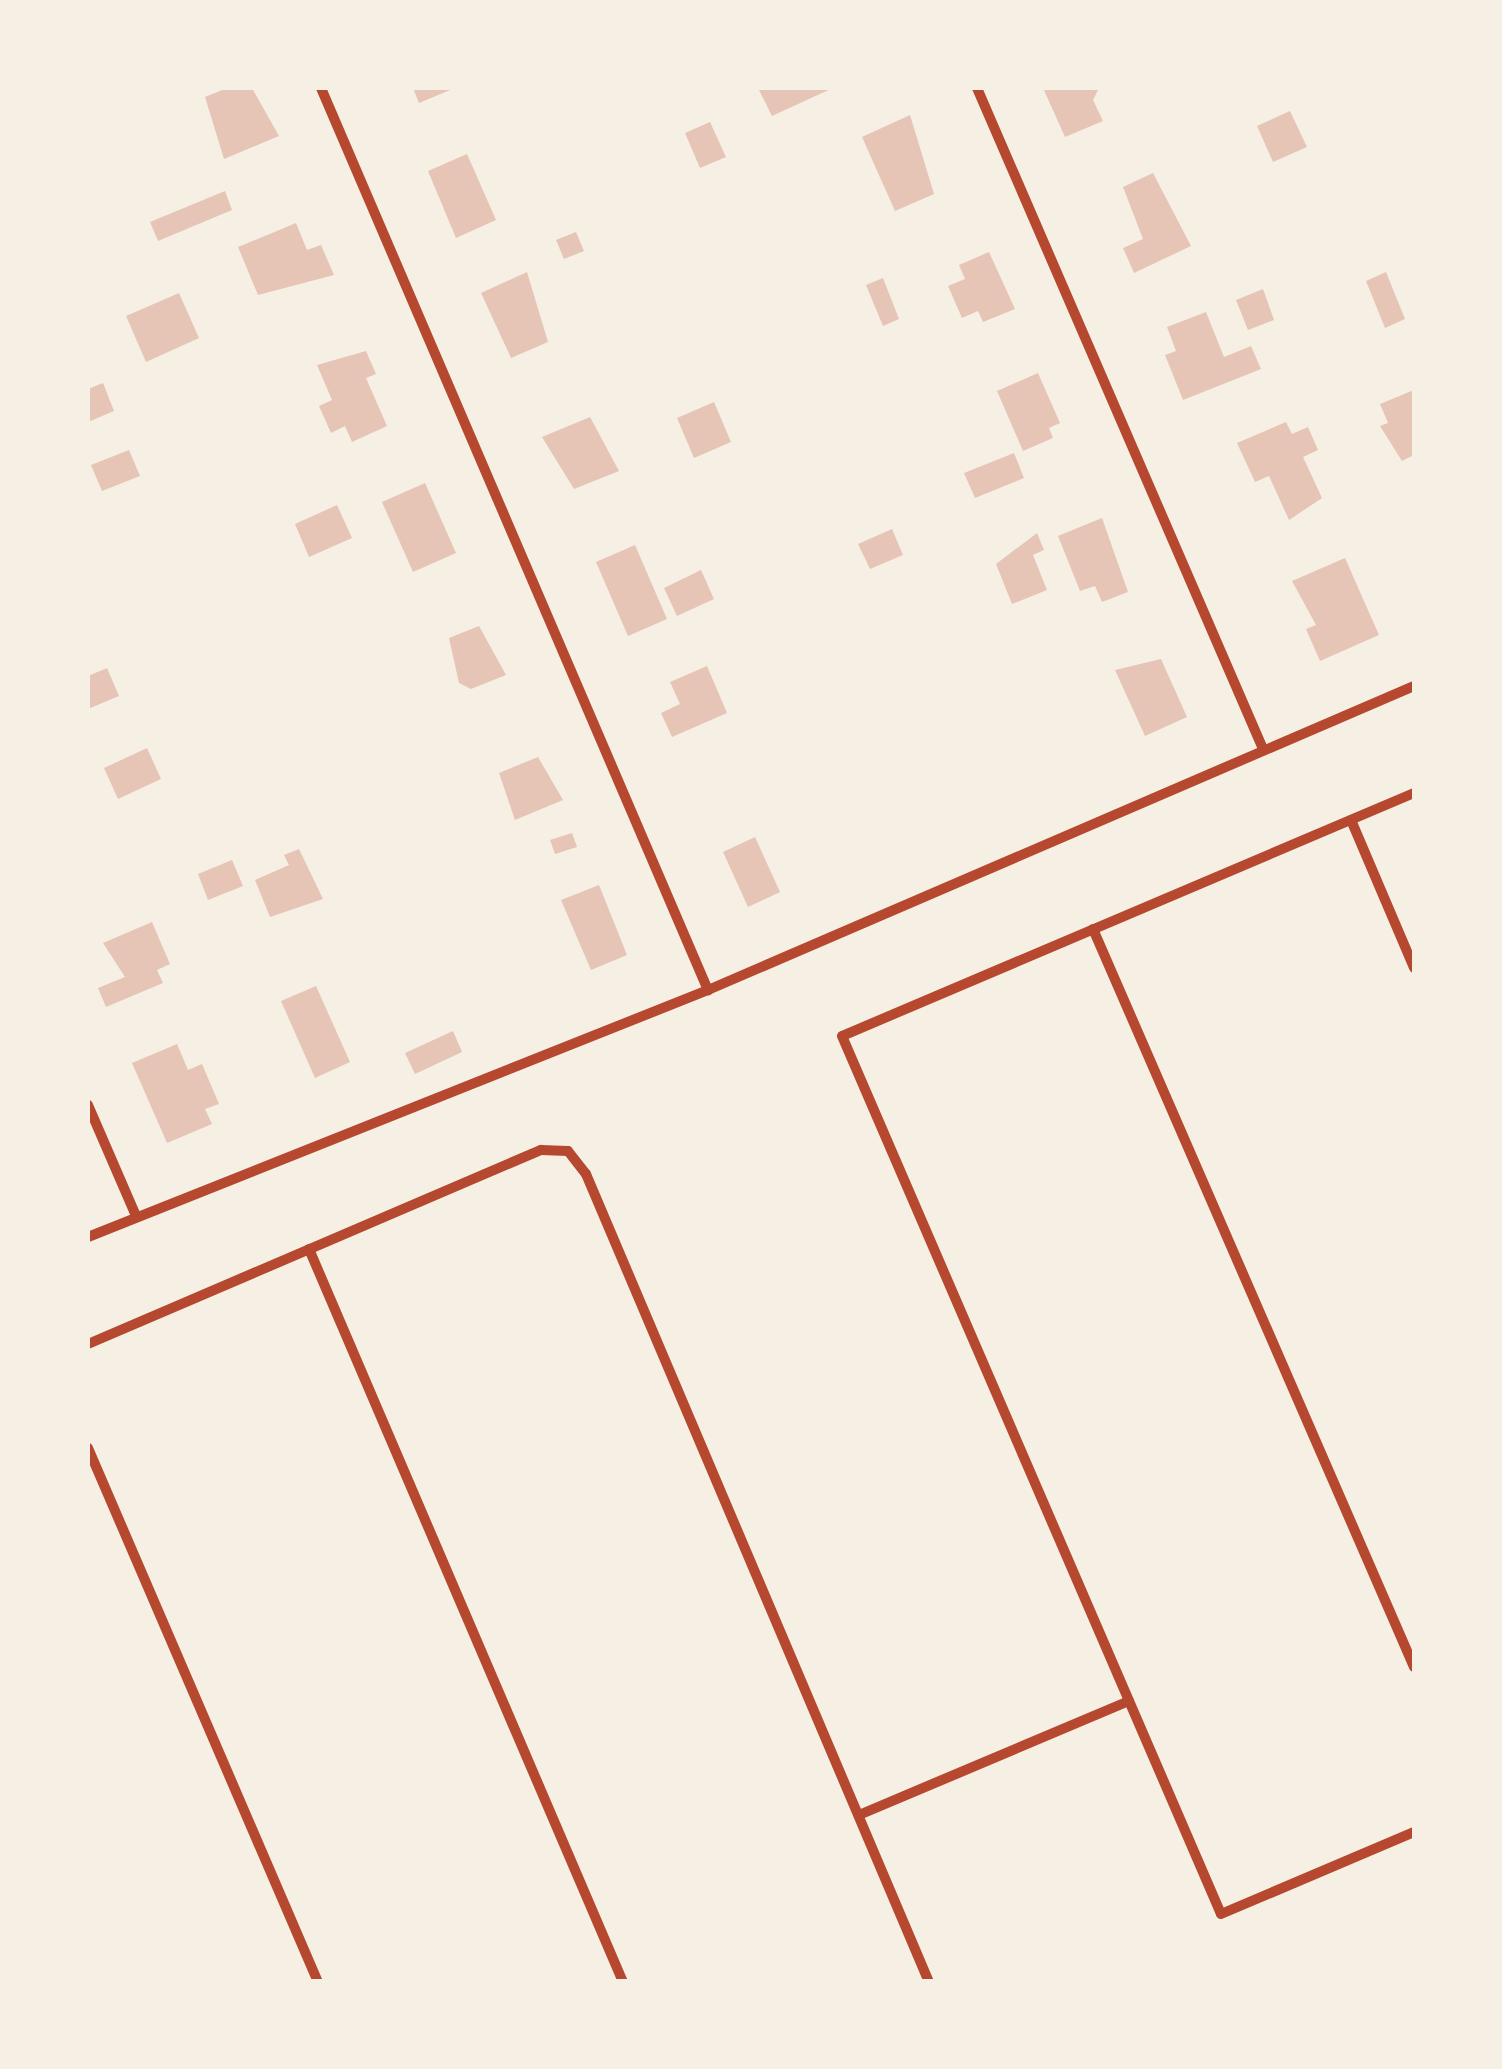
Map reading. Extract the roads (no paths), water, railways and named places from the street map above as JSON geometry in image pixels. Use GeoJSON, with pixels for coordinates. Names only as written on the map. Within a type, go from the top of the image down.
{"type":"FeatureCollection","features":[{"type":"Feature","properties":{"kind":"street"},"geometry":{"type":"LineString","coordinates":[[321,88],[708,990]]}},
{"type":"Feature","properties":{"kind":"street"},"geometry":{"type":"LineString","coordinates":[[977,88],[1263,748]]}},
{"type":"Feature","properties":{"kind":"street"},"geometry":{"type":"LineString","coordinates":[[88,1237],[708,990],[1414,686]]}},
{"type":"Feature","properties":{"kind":"street"},"geometry":{"type":"LineString","coordinates":[[1414,793],[842,1036],[1220,1914],[1414,1832]]}},
{"type":"Feature","properties":{"kind":"street"},"geometry":{"type":"LineString","coordinates":[[1351,820],[1414,968]]}},
{"type":"Feature","properties":{"kind":"street"},"geometry":{"type":"LineString","coordinates":[[1092,930],[1414,1668]]}},
{"type":"Feature","properties":{"kind":"street"},"geometry":{"type":"LineString","coordinates":[[88,1105],[136,1216]]}},
{"type":"Feature","properties":{"kind":"street"},"geometry":{"type":"LineString","coordinates":[[88,1344],[541,1150],[568,1151],[586,1174],[930,1982]]}},
{"type":"Feature","properties":{"kind":"street"},"geometry":{"type":"LineString","coordinates":[[309,1249],[623,1982]]}},
{"type":"Feature","properties":{"kind":"street"},"geometry":{"type":"LineString","coordinates":[[88,1448],[318,1982]]}},
{"type":"Feature","properties":{"kind":"street"},"geometry":{"type":"LineString","coordinates":[[859,1815],[1129,1701]]}}]}
